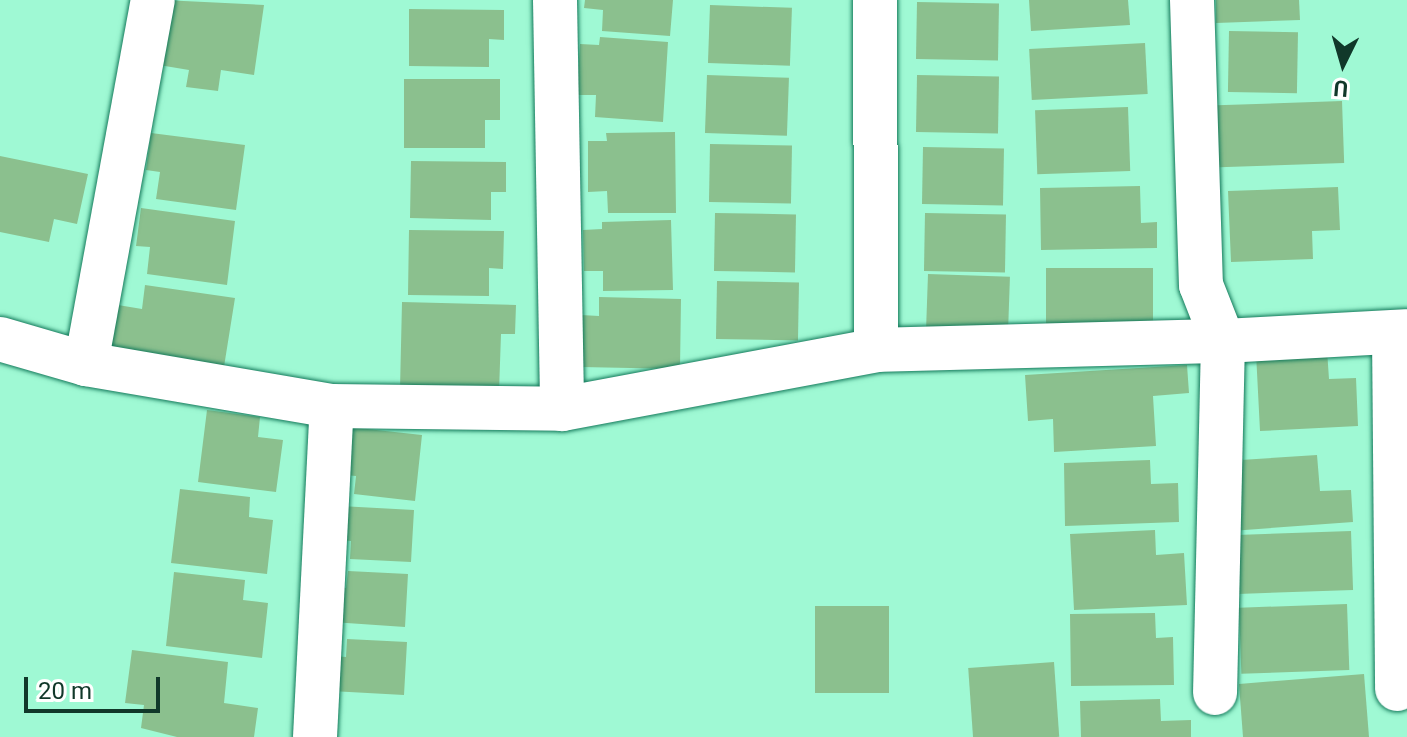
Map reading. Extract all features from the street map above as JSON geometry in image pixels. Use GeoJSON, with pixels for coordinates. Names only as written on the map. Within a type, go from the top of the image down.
{"type":"FeatureCollection","features":[{"type":"Feature","properties":{"kind":"street"},"geometry":{"type":"LineString","coordinates":[[86,364],[153,0]]}},
{"type":"Feature","properties":{"kind":"street"},"geometry":{"type":"LineString","coordinates":[[555,0],[562,409]]}},
{"type":"Feature","properties":{"kind":"street"},"geometry":{"type":"LineString","coordinates":[[875,0],[876,350]]}},
{"type":"Feature","properties":{"kind":"street"},"geometry":{"type":"LineString","coordinates":[[1192,0],[1201,285],[1223,341],[1215,693]]}},
{"type":"Feature","properties":{"kind":"street"},"geometry":{"type":"LineString","coordinates":[[0,339],[86,364],[332,406],[562,409],[876,350],[1400,333],[1397,689]]}},
{"type":"Feature","properties":{"kind":"street"},"geometry":{"type":"LineString","coordinates":[[315,737],[332,406]]}},
{"type":"Feature","properties":{"kind":"building"},"geometry":{"type":"Polygon","coordinates":[[[163,0],[264,5],[254,75],[221,70],[218,91],[186,87],[189,70],[153,64],[163,0]]]}},
{"type":"Feature","properties":{"kind":"building"},"geometry":{"type":"Polygon","coordinates":[[[585,0],[673,0],[670,36],[602,31],[603,10],[584,8],[585,0]]]}},
{"type":"Feature","properties":{"kind":"building"},"geometry":{"type":"Polygon","coordinates":[[[1029,0],[1128,0],[1130,25],[1031,31],[1029,0]]]}},
{"type":"Feature","properties":{"kind":"building"},"geometry":{"type":"Polygon","coordinates":[[[1216,0],[1299,0],[1300,20],[1216,23],[1216,0]]]}},
{"type":"Feature","properties":{"kind":"building"},"geometry":{"type":"Polygon","coordinates":[[[917,2],[999,3],[998,60],[916,59],[917,2]]]}},
{"type":"Feature","properties":{"kind":"building"},"geometry":{"type":"Polygon","coordinates":[[[710,5],[792,8],[790,66],[708,63],[710,5]]]}},
{"type":"Feature","properties":{"kind":"building"},"geometry":{"type":"Polygon","coordinates":[[[409,9],[504,10],[504,40],[489,39],[489,67],[409,66],[409,9]]]}},
{"type":"Feature","properties":{"kind":"building"},"geometry":{"type":"Polygon","coordinates":[[[1229,31],[1298,32],[1297,93],[1228,92],[1229,31]]]}},
{"type":"Feature","properties":{"kind":"building"},"geometry":{"type":"Polygon","coordinates":[[[600,37],[668,42],[663,122],[595,117],[596,95],[577,95],[580,44],[599,45],[600,37]]]}},
{"type":"Feature","properties":{"kind":"building"},"geometry":{"type":"Polygon","coordinates":[[[1145,43],[1148,94],[1032,100],[1029,49],[1145,43]]]}},
{"type":"Feature","properties":{"kind":"building"},"geometry":{"type":"Polygon","coordinates":[[[707,75],[789,78],[787,136],[705,133],[707,75]]]}},
{"type":"Feature","properties":{"kind":"building"},"geometry":{"type":"Polygon","coordinates":[[[917,75],[999,76],[998,133],[916,132],[917,75]]]}},
{"type":"Feature","properties":{"kind":"building"},"geometry":{"type":"Polygon","coordinates":[[[404,79],[500,79],[500,120],[485,120],[485,148],[404,148],[404,79]]]}},
{"type":"Feature","properties":{"kind":"building"},"geometry":{"type":"Polygon","coordinates":[[[1342,101],[1344,163],[1219,167],[1217,105],[1342,101]]]}},
{"type":"Feature","properties":{"kind":"building"},"geometry":{"type":"Polygon","coordinates":[[[1128,107],[1130,171],[1037,174],[1035,110],[1128,107]]]}},
{"type":"Feature","properties":{"kind":"building"},"geometry":{"type":"Polygon","coordinates":[[[675,132],[676,213],[608,213],[607,191],[588,192],[588,141],[607,141],[606,133],[675,132]]]}},
{"type":"Feature","properties":{"kind":"building"},"geometry":{"type":"Polygon","coordinates":[[[151,133],[245,145],[236,210],[156,199],[160,172],[146,170],[151,133]]]}},
{"type":"Feature","properties":{"kind":"building"},"geometry":{"type":"Polygon","coordinates":[[[710,144],[792,145],[791,203],[709,202],[710,144]]]}},
{"type":"Feature","properties":{"kind":"building"},"geometry":{"type":"Polygon","coordinates":[[[923,147],[1004,148],[1003,205],[922,204],[923,147]]]}},
{"type":"Feature","properties":{"kind":"building"},"geometry":{"type":"Polygon","coordinates":[[[0,156],[88,174],[77,224],[54,219],[49,242],[0,232],[0,156]]]}},
{"type":"Feature","properties":{"kind":"building"},"geometry":{"type":"Polygon","coordinates":[[[411,161],[506,162],[506,192],[491,192],[491,220],[410,218],[411,161]]]}},
{"type":"Feature","properties":{"kind":"building"},"geometry":{"type":"Polygon","coordinates":[[[1140,186],[1141,223],[1157,222],[1157,248],[1041,250],[1040,188],[1140,186]]]}},
{"type":"Feature","properties":{"kind":"building"},"geometry":{"type":"Polygon","coordinates":[[[1338,187],[1340,230],[1312,231],[1313,259],[1231,262],[1228,191],[1338,187]]]}},
{"type":"Feature","properties":{"kind":"building"},"geometry":{"type":"Polygon","coordinates":[[[141,208],[235,221],[227,285],[147,274],[150,247],[136,246],[141,208]]]}},
{"type":"Feature","properties":{"kind":"building"},"geometry":{"type":"Polygon","coordinates":[[[715,213],[796,214],[795,272],[714,271],[715,213]]]}},
{"type":"Feature","properties":{"kind":"building"},"geometry":{"type":"Polygon","coordinates":[[[925,213],[1006,214],[1005,272],[924,271],[925,213]]]}},
{"type":"Feature","properties":{"kind":"building"},"geometry":{"type":"Polygon","coordinates":[[[671,220],[673,290],[603,291],[603,271],[584,271],[583,230],[602,229],[602,222],[671,220]]]}},
{"type":"Feature","properties":{"kind":"building"},"geometry":{"type":"Polygon","coordinates":[[[409,230],[504,231],[503,269],[489,268],[489,296],[408,295],[409,230]]]}},
{"type":"Feature","properties":{"kind":"building"},"geometry":{"type":"Polygon","coordinates":[[[1046,268],[1153,268],[1153,332],[1046,332],[1046,268]]]}},
{"type":"Feature","properties":{"kind":"building"},"geometry":{"type":"Polygon","coordinates":[[[928,274],[1010,277],[1008,335],[926,332],[928,274]]]}},
{"type":"Feature","properties":{"kind":"building"},"geometry":{"type":"Polygon","coordinates":[[[717,281],[799,282],[798,340],[716,339],[717,281]]]}},
{"type":"Feature","properties":{"kind":"building"},"geometry":{"type":"Polygon","coordinates":[[[145,285],[235,298],[223,373],[104,355],[112,304],[142,309],[145,285]]]}},
{"type":"Feature","properties":{"kind":"building"},"geometry":{"type":"Polygon","coordinates":[[[599,297],[681,299],[680,369],[581,367],[581,315],[599,316],[599,297]]]}},
{"type":"Feature","properties":{"kind":"building"},"geometry":{"type":"Polygon","coordinates":[[[402,302],[516,305],[515,334],[501,334],[499,392],[400,389],[402,302]]]}},
{"type":"Feature","properties":{"kind":"building"},"geometry":{"type":"Polygon","coordinates":[[[1327,350],[1329,379],[1356,378],[1358,426],[1260,431],[1256,353],[1327,350]]]}},
{"type":"Feature","properties":{"kind":"building"},"geometry":{"type":"Polygon","coordinates":[[[1187,365],[1189,393],[1153,396],[1156,446],[1054,452],[1053,419],[1028,421],[1025,375],[1187,365]]]}},
{"type":"Feature","properties":{"kind":"building"},"geometry":{"type":"Polygon","coordinates":[[[207,410],[260,417],[258,437],[283,440],[276,492],[198,482],[207,410]]]}},
{"type":"Feature","properties":{"kind":"building"},"geometry":{"type":"Polygon","coordinates":[[[349,427],[422,435],[415,501],[354,494],[356,476],[344,475],[349,427]]]}},
{"type":"Feature","properties":{"kind":"building"},"geometry":{"type":"Polygon","coordinates":[[[1317,455],[1320,491],[1351,490],[1353,522],[1231,531],[1225,461],[1317,455]]]}},
{"type":"Feature","properties":{"kind":"building"},"geometry":{"type":"Polygon","coordinates":[[[1150,460],[1151,484],[1178,483],[1179,522],[1065,526],[1064,463],[1150,460]]]}},
{"type":"Feature","properties":{"kind":"building"},"geometry":{"type":"Polygon","coordinates":[[[180,489],[250,497],[249,517],[273,520],[267,574],[171,563],[180,489]]]}},
{"type":"Feature","properties":{"kind":"building"},"geometry":{"type":"Polygon","coordinates":[[[340,506],[414,510],[411,562],[350,559],[351,541],[339,540],[340,506]]]}},
{"type":"Feature","properties":{"kind":"building"},"geometry":{"type":"Polygon","coordinates":[[[1155,530],[1156,555],[1184,553],[1187,605],[1074,610],[1070,534],[1155,530]]]}},
{"type":"Feature","properties":{"kind":"building"},"geometry":{"type":"Polygon","coordinates":[[[1351,531],[1353,590],[1231,594],[1229,535],[1351,531]]]}},
{"type":"Feature","properties":{"kind":"building"},"geometry":{"type":"Polygon","coordinates":[[[348,571],[408,574],[405,627],[332,622],[334,587],[346,588],[348,571]]]}},
{"type":"Feature","properties":{"kind":"building"},"geometry":{"type":"Polygon","coordinates":[[[174,572],[245,580],[243,600],[268,603],[262,658],[166,646],[174,572]]]}},
{"type":"Feature","properties":{"kind":"building"},"geometry":{"type":"Polygon","coordinates":[[[1347,604],[1349,670],[1241,674],[1239,608],[1347,604]]]}},
{"type":"Feature","properties":{"kind":"building"},"geometry":{"type":"Polygon","coordinates":[[[815,606],[889,606],[889,693],[815,693],[815,606]]]}},
{"type":"Feature","properties":{"kind":"building"},"geometry":{"type":"Polygon","coordinates":[[[1155,613],[1156,638],[1173,637],[1174,685],[1071,686],[1070,614],[1155,613]]]}},
{"type":"Feature","properties":{"kind":"building"},"geometry":{"type":"Polygon","coordinates":[[[347,639],[407,642],[404,695],[331,691],[334,656],[346,657],[347,639]]]}},
{"type":"Feature","properties":{"kind":"building"},"geometry":{"type":"Polygon","coordinates":[[[132,650],[228,662],[224,703],[258,708],[254,737],[177,737],[141,728],[144,705],[125,703],[132,650]]]}},
{"type":"Feature","properties":{"kind":"building"},"geometry":{"type":"Polygon","coordinates":[[[1054,662],[1059,737],[973,737],[968,668],[1054,662]]]}},
{"type":"Feature","properties":{"kind":"building"},"geometry":{"type":"Polygon","coordinates":[[[1364,674],[1369,737],[1243,737],[1239,684],[1364,674]]]}},
{"type":"Feature","properties":{"kind":"building"},"geometry":{"type":"Polygon","coordinates":[[[1160,699],[1161,721],[1191,720],[1191,737],[1081,737],[1080,701],[1160,699]]]}}]}
